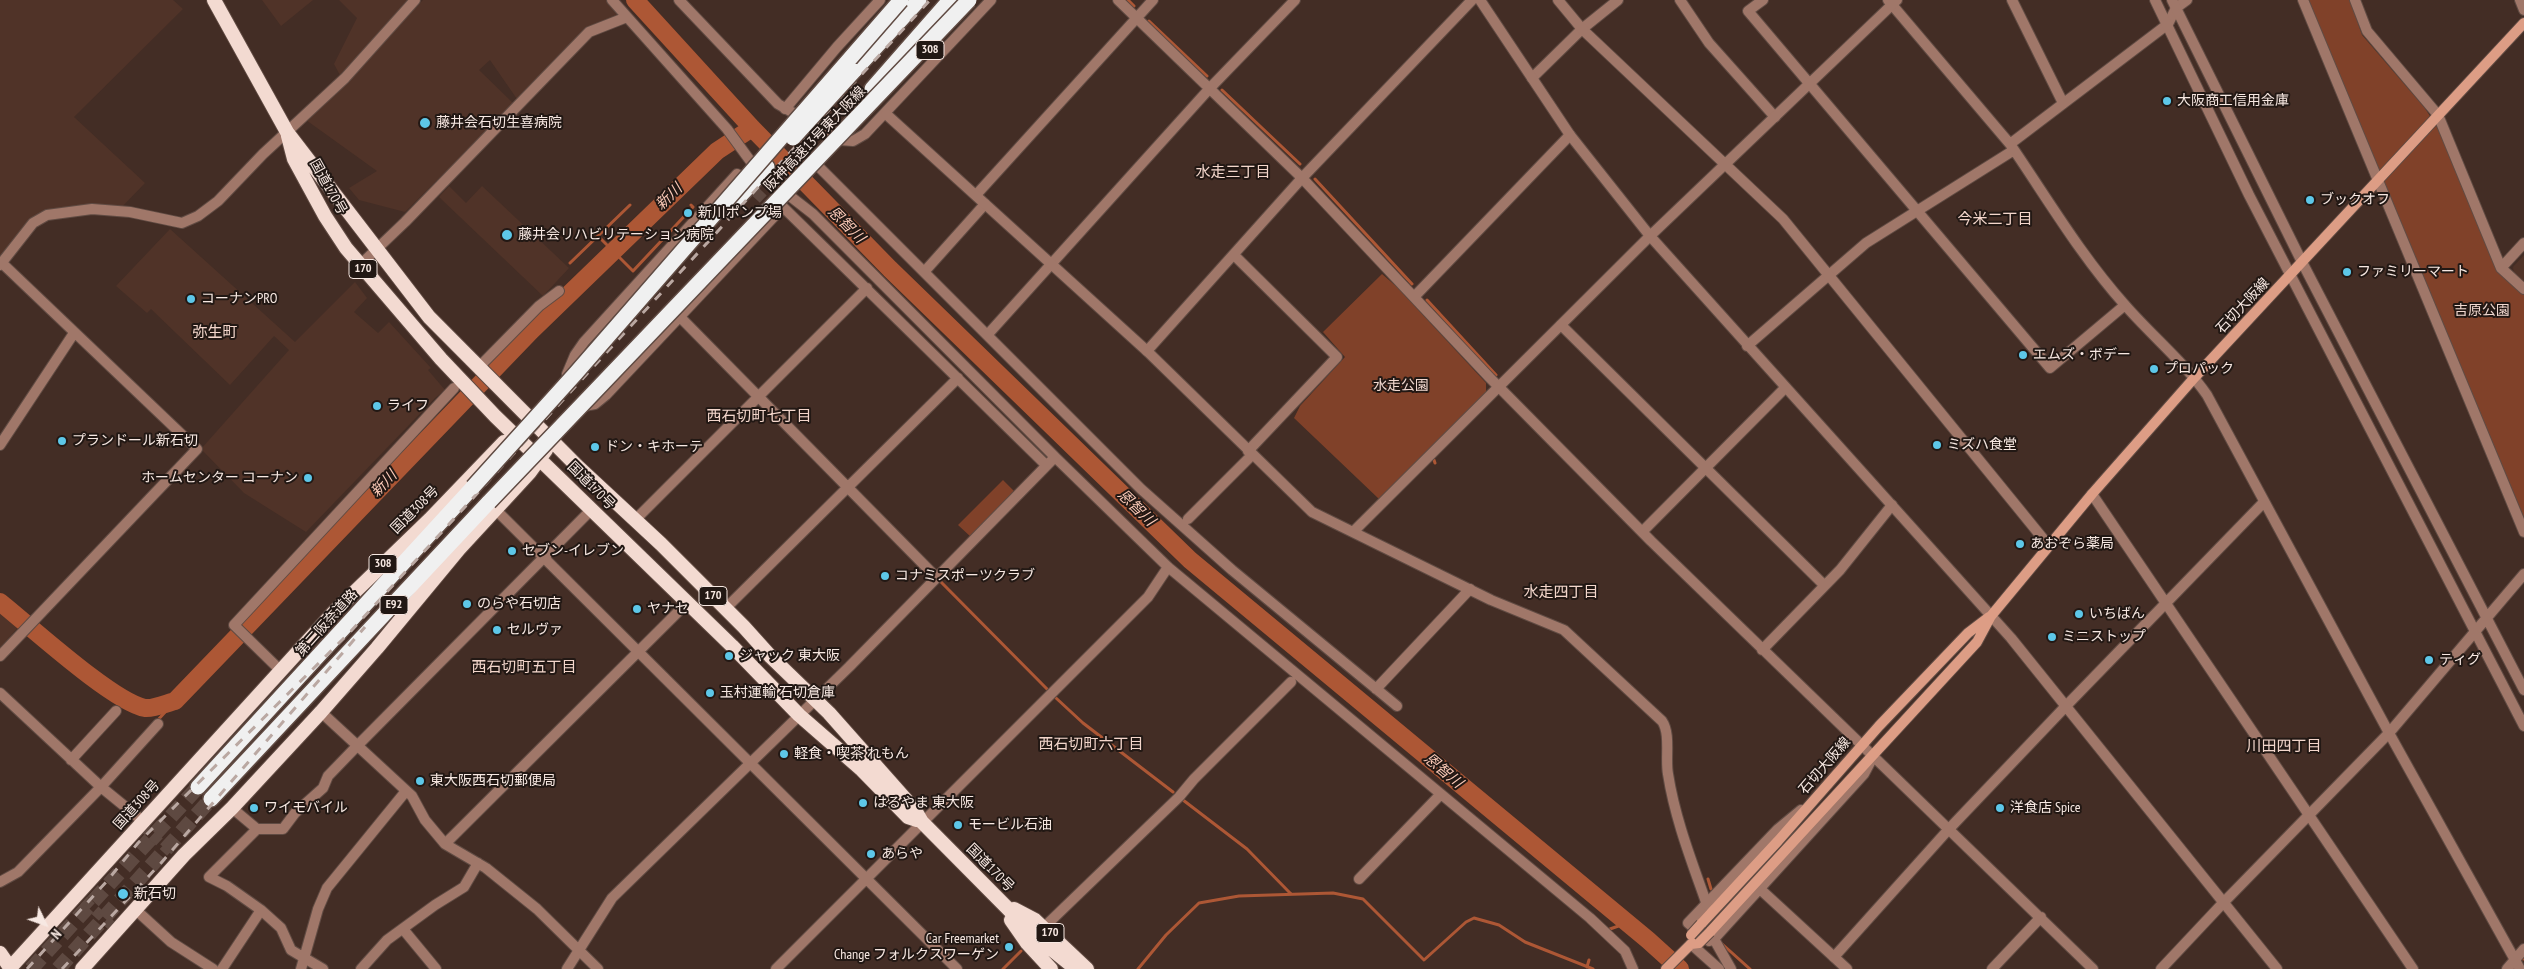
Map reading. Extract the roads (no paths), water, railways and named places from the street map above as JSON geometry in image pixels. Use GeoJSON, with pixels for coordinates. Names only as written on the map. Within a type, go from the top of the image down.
{"type":"FeatureCollection","features":[{"type":"Feature","properties":{"kind":"highway","name":"国道170号"},"geometry":{"type":"LineString","coordinates":[[214,0],[287,132],[330,184],[377,250],[429,317],[528,417],[726,608],[815,700],[915,810],[922,822],[1006,906]]}},
{"type":"Feature","properties":{"kind":"highway"},"geometry":{"type":"LineString","coordinates":[[528,417],[546,410],[849,66],[897,0]]}},
{"type":"Feature","properties":{"kind":"highway","name":"阪神高速13号東大阪線"},"geometry":{"type":"LineString","coordinates":[[516,434],[901,0]]}},
{"type":"Feature","properties":{"kind":"highway"},"geometry":{"type":"LineString","coordinates":[[849,66],[886,36],[919,0]]}},
{"type":"Feature","properties":{"kind":"highway"},"geometry":{"type":"LineString","coordinates":[[802,176],[812,154],[877,93],[903,51],[950,0]]}},
{"type":"Feature","properties":{"kind":"highway","name":"阪神高速13号東大阪線"},"geometry":{"type":"LineString","coordinates":[[538,455],[969,0]]}},
{"type":"Feature","properties":{"kind":"highway","name":"308"},"geometry":{"type":"LineString","coordinates":[[877,93],[975,0]]}},
{"type":"Feature","properties":{"kind":"highway","name":"国道170号"},"geometry":{"type":"LineString","coordinates":[[287,132],[294,159],[332,229],[466,391],[538,455],[591,510],[688,602],[799,715],[862,770],[908,817],[922,822]]}},
{"type":"Feature","properties":{"kind":"highway","name":"国道308号"},"geometry":{"type":"LineString","coordinates":[[10,969],[80,898],[144,822],[280,670],[336,610],[516,434],[528,417],[567,374],[760,165]]}},
{"type":"Feature","properties":{"kind":"highway"},"geometry":{"type":"LineString","coordinates":[[82,969],[115,928],[136,910],[184,854],[232,808],[321,712],[460,549],[530,472],[538,455],[787,191]]}},
{"type":"Feature","properties":{"kind":"highway","name":"第二阪奈道路"},"geometry":{"type":"LineString","coordinates":[[430,518],[277,687],[198,787],[284,694],[516,434]]}},
{"type":"Feature","properties":{"kind":"highway","name":"E92"},"geometry":{"type":"LineString","coordinates":[[460,549],[306,713],[211,799],[538,455]]}},
{"type":"Feature","properties":{"kind":"highway","name":"170"},"geometry":{"type":"LineString","coordinates":[[1006,906],[1025,913],[1040,932],[1076,969]]}},
{"type":"Feature","properties":{"kind":"highway","name":"170"},"geometry":{"type":"LineString","coordinates":[[1006,906],[1014,925],[1051,969]]}},
{"type":"Feature","properties":{"kind":"highway","name":"170"},"geometry":{"type":"LineString","coordinates":[[1040,932],[1063,969]]}},
{"type":"Feature","properties":{"kind":"highway","name":"170"},"geometry":{"type":"LineString","coordinates":[[1040,932],[1088,969]]}},
{"type":"Feature","properties":{"kind":"highway"},"geometry":{"type":"LineString","coordinates":[[0,953],[10,969]]}},
{"type":"Feature","properties":{"kind":"main road","name":"石切大阪線"},"geometry":{"type":"LineString","coordinates":[[1692,943],[1712,936],[1978,642],[1992,616],[2092,494],[2195,377],[2524,24]]}},
{"type":"Feature","properties":{"kind":"main road","name":"石切大阪線"},"geometry":{"type":"LineString","coordinates":[[1666,969],[1692,943],[1701,924],[1862,746],[1968,633],[1992,616]]}},
{"type":"Feature","properties":{"kind":"street"},"geometry":{"type":"LineString","coordinates":[[0,656],[197,449],[1,264],[33,223],[47,215],[92,209],[130,212],[182,223],[198,216],[218,201],[344,78],[415,0]]}},
{"type":"Feature","properties":{"kind":"street"},"geometry":{"type":"LineString","coordinates":[[612,0],[741,148],[760,165]]}},
{"type":"Feature","properties":{"kind":"street"},"geometry":{"type":"LineString","coordinates":[[679,0],[785,109],[846,141],[860,138],[886,114],[991,0]]}},
{"type":"Feature","properties":{"kind":"street"},"geometry":{"type":"LineString","coordinates":[[1118,0],[1302,178],[1499,387],[1642,532],[2093,969]]}},
{"type":"Feature","properties":{"kind":"street"},"geometry":{"type":"LineString","coordinates":[[976,195],[1153,0]]}},
{"type":"Feature","properties":{"kind":"street"},"geometry":{"type":"LineString","coordinates":[[990,332],[1210,88],[1295,0]]}},
{"type":"Feature","properties":{"kind":"street"},"geometry":{"type":"LineString","coordinates":[[1147,351],[1302,178],[1472,0]]}},
{"type":"Feature","properties":{"kind":"street"},"geometry":{"type":"LineString","coordinates":[[1480,0],[1570,135],[1650,236],[1992,616],[2276,969]]}},
{"type":"Feature","properties":{"kind":"street"},"geometry":{"type":"LineString","coordinates":[[1558,0],[1582,29],[1783,219],[2050,546]]}},
{"type":"Feature","properties":{"kind":"street"},"geometry":{"type":"LineString","coordinates":[[1532,78],[1582,29],[1618,0]]}},
{"type":"Feature","properties":{"kind":"street"},"geometry":{"type":"LineString","coordinates":[[1680,0],[1709,43],[1775,117]]}},
{"type":"Feature","properties":{"kind":"street"},"geometry":{"type":"LineString","coordinates":[[1763,0],[1748,12],[2050,368],[2125,305]]}},
{"type":"Feature","properties":{"kind":"street"},"geometry":{"type":"LineString","coordinates":[[2012,0],[2063,103]]}},
{"type":"Feature","properties":{"kind":"street"},"geometry":{"type":"LineString","coordinates":[[2155,0],[2248,195],[2416,522],[2476,631],[2524,726]]}},
{"type":"Feature","properties":{"kind":"street"},"geometry":{"type":"LineString","coordinates":[[2174,4],[2187,0]]}},
{"type":"Feature","properties":{"kind":"street"},"geometry":{"type":"LineString","coordinates":[[2303,0],[2524,532]]}},
{"type":"Feature","properties":{"kind":"street"},"geometry":{"type":"LineString","coordinates":[[2355,0],[2367,31],[2438,115],[2501,268],[2524,289]]}},
{"type":"Feature","properties":{"kind":"street"},"geometry":{"type":"LineString","coordinates":[[2520,0],[2524,10]]}},
{"type":"Feature","properties":{"kind":"street"},"geometry":{"type":"LineString","coordinates":[[785,109],[875,2]]}},
{"type":"Feature","properties":{"kind":"street"},"geometry":{"type":"LineString","coordinates":[[1354,532],[1650,236],[1892,2],[2012,147],[2070,235],[2125,305],[2195,377],[2389,733],[2520,966]]}},
{"type":"Feature","properties":{"kind":"street"},"geometry":{"type":"LineString","coordinates":[[1747,346],[1866,243],[2012,147],[2063,103],[2168,24],[2174,4]]}},
{"type":"Feature","properties":{"kind":"street"},"geometry":{"type":"LineString","coordinates":[[2174,4],[2302,262],[2524,690]]}},
{"type":"Feature","properties":{"kind":"street"},"geometry":{"type":"LineString","coordinates":[[360,265],[377,250],[589,32],[627,17]]}},
{"type":"Feature","properties":{"kind":"street"},"geometry":{"type":"LineString","coordinates":[[886,114],[1147,351],[1312,512],[1470,589],[1564,630],[1662,721],[1666,730],[1666,761],[1671,789],[1707,904]]}},
{"type":"Feature","properties":{"kind":"street"},"geometry":{"type":"LineString","coordinates":[[1414,297],[1570,135]]}},
{"type":"Feature","properties":{"kind":"street"},"geometry":{"type":"LineString","coordinates":[[815,162],[925,271],[997,348],[1141,489],[1232,570],[1396,706]]}},
{"type":"Feature","properties":{"kind":"street"},"geometry":{"type":"LineString","coordinates":[[567,374],[575,355],[584,342],[737,174],[738,176]]}},
{"type":"Feature","properties":{"kind":"street"},"geometry":{"type":"LineString","coordinates":[[787,191],[1168,567],[1590,918],[1626,951],[1633,969]]}},
{"type":"Feature","properties":{"kind":"street"},"geometry":{"type":"LineString","coordinates":[[925,271],[985,204]]}},
{"type":"Feature","properties":{"kind":"street"},"geometry":{"type":"LineString","coordinates":[[584,406],[595,404],[606,395],[783,207],[1046,466]]}},
{"type":"Feature","properties":{"kind":"street"},"geometry":{"type":"LineString","coordinates":[[2501,268],[2524,244]]}},
{"type":"Feature","properties":{"kind":"street"},"geometry":{"type":"LineString","coordinates":[[1188,519],[1337,357],[1234,255]]}},
{"type":"Feature","properties":{"kind":"street"},"geometry":{"type":"LineString","coordinates":[[636,520],[866,288]]}},
{"type":"Feature","properties":{"kind":"street"},"geometry":{"type":"LineString","coordinates":[[485,373],[539,306],[559,291]]}},
{"type":"Feature","properties":{"kind":"street"},"geometry":{"type":"LineString","coordinates":[[680,317],[937,578]]}},
{"type":"Feature","properties":{"kind":"street"},"geometry":{"type":"LineString","coordinates":[[1562,325],[1824,585]]}},
{"type":"Feature","properties":{"kind":"street"},"geometry":{"type":"LineString","coordinates":[[0,445],[74,332]]}},
{"type":"Feature","properties":{"kind":"street"},"geometry":{"type":"LineString","coordinates":[[726,608],[958,378]]}},
{"type":"Feature","properties":{"kind":"street"},"geometry":{"type":"LineString","coordinates":[[1642,532],[1707,469],[1785,388]]}},
{"type":"Feature","properties":{"kind":"street"},"geometry":{"type":"LineString","coordinates":[[280,670],[234,625],[466,391]]}},
{"type":"Feature","properties":{"kind":"street"},"geometry":{"type":"LineString","coordinates":[[568,969],[612,898],[815,700],[1055,457]]}},
{"type":"Feature","properties":{"kind":"street"},"geometry":{"type":"LineString","coordinates":[[2092,494],[2413,969]]}},
{"type":"Feature","properties":{"kind":"street"},"geometry":{"type":"LineString","coordinates":[[1834,957],[1948,830],[2264,502]]}},
{"type":"Feature","properties":{"kind":"street"},"geometry":{"type":"LineString","coordinates":[[1762,650],[1824,585],[1892,505]]}},
{"type":"Feature","properties":{"kind":"street"},"geometry":{"type":"LineString","coordinates":[[495,509],[545,556],[957,969]]}},
{"type":"Feature","properties":{"kind":"street"},"geometry":{"type":"LineString","coordinates":[[232,808],[256,829],[283,829],[295,813],[323,788],[328,776],[591,510]]}},
{"type":"Feature","properties":{"kind":"street"},"geometry":{"type":"LineString","coordinates":[[776,969],[1148,597],[1168,567]]}},
{"type":"Feature","properties":{"kind":"street"},"geometry":{"type":"LineString","coordinates":[[2161,969],[2389,733],[2524,574]]}},
{"type":"Feature","properties":{"kind":"street"},"geometry":{"type":"LineString","coordinates":[[1376,689],[1470,589]]}},
{"type":"Feature","properties":{"kind":"street"},"geometry":{"type":"LineString","coordinates":[[445,844],[688,602]]}},
{"type":"Feature","properties":{"kind":"street"},"geometry":{"type":"LineString","coordinates":[[1040,932],[1179,797],[1194,779],[1292,682]]}},
{"type":"Feature","properties":{"kind":"street"},"geometry":{"type":"LineString","coordinates":[[0,693],[101,787],[144,822]]}},
{"type":"Feature","properties":{"kind":"street"},"geometry":{"type":"LineString","coordinates":[[71,760],[116,711]]}},
{"type":"Feature","properties":{"kind":"street"},"geometry":{"type":"LineString","coordinates":[[321,712],[412,796],[425,820],[445,844],[478,863],[537,909],[598,969]]}},
{"type":"Feature","properties":{"kind":"street"},"geometry":{"type":"LineString","coordinates":[[0,882],[18,872],[101,787],[158,724]]}},
{"type":"Feature","properties":{"kind":"street"},"geometry":{"type":"LineString","coordinates":[[1810,805],[1778,829],[1688,923],[1709,941],[1760,889],[1864,774],[1873,756]]}},
{"type":"Feature","properties":{"kind":"street"},"geometry":{"type":"LineString","coordinates":[[301,969],[327,888],[406,790]]}},
{"type":"Feature","properties":{"kind":"street"},"geometry":{"type":"LineString","coordinates":[[1359,879],[1441,794]]}},
{"type":"Feature","properties":{"kind":"street"},"geometry":{"type":"LineString","coordinates":[[256,829],[209,878],[227,886],[261,910],[282,928],[291,950],[323,969]]}},
{"type":"Feature","properties":{"kind":"street"},"geometry":{"type":"LineString","coordinates":[[360,969],[387,940],[435,905],[464,888],[478,863]]}},
{"type":"Feature","properties":{"kind":"street"},"geometry":{"type":"LineString","coordinates":[[1760,889],[1847,969]]}},
{"type":"Feature","properties":{"kind":"street"},"geometry":{"type":"LineString","coordinates":[[136,910],[171,942],[213,969]]}},
{"type":"Feature","properties":{"kind":"street"},"geometry":{"type":"LineString","coordinates":[[222,969],[261,910]]}},
{"type":"Feature","properties":{"kind":"street"},"geometry":{"type":"LineString","coordinates":[[1992,969],[2041,917]]}},
{"type":"Feature","properties":{"kind":"street"},"geometry":{"type":"LineString","coordinates":[[403,929],[436,969]]}},
{"type":"Feature","properties":{"kind":"street"},"geometry":{"type":"LineString","coordinates":[[1712,936],[1731,969]]}},
{"type":"Feature","properties":{"kind":"street"},"geometry":{"type":"LineString","coordinates":[[1692,943],[1719,969]]}},
{"type":"Feature","properties":{"kind":"street"},"geometry":{"type":"LineString","coordinates":[[2520,966],[2524,949]]}},
{"type":"Feature","properties":{"kind":"street"},"geometry":{"type":"LineString","coordinates":[[2506,969],[2520,966]]}},
{"type":"Feature","properties":{"kind":"street"},"geometry":{"type":"LineString","coordinates":[[0,967],[10,969]]}},
{"type":"Feature","properties":{"kind":"waterway","name":"恩智川"},"geometry":{"type":"LineString","coordinates":[[635,0],[752,128],[890,269],[1190,560],[1648,940],[1680,969]]}},
{"type":"Feature","properties":{"kind":"waterway"},"geometry":{"type":"LineString","coordinates":[[1128,0],[1134,6]]}},
{"type":"Feature","properties":{"kind":"waterway"},"geometry":{"type":"LineString","coordinates":[[1149,21],[1207,76]]}},
{"type":"Feature","properties":{"kind":"waterway"},"geometry":{"type":"LineString","coordinates":[[1222,90],[1300,164]]}},
{"type":"Feature","properties":{"kind":"waterway","name":"新川"},"geometry":{"type":"LineString","coordinates":[[0,602],[93,678],[131,703],[149,708],[175,701],[531,331],[717,151],[752,128]]}},
{"type":"Feature","properties":{"kind":"waterway"},"geometry":{"type":"LineString","coordinates":[[1315,179],[1412,284]]}},
{"type":"Feature","properties":{"kind":"waterway","name":"新川"},"geometry":{"type":"LineString","coordinates":[[676,191],[679,194]]}},
{"type":"Feature","properties":{"kind":"waterway"},"geometry":{"type":"LineString","coordinates":[[570,263],[630,205]]}},
{"type":"Feature","properties":{"kind":"waterway"},"geometry":{"type":"LineString","coordinates":[[598,236],[633,271],[693,207],[691,205]]}},
{"type":"Feature","properties":{"kind":"waterway"},"geometry":{"type":"LineString","coordinates":[[1427,300],[1496,375]]}},
{"type":"Feature","properties":{"kind":"waterway"},"geometry":{"type":"LineString","coordinates":[[941,582],[1047,689]]}},
{"type":"Feature","properties":{"kind":"waterway"},"geometry":{"type":"LineString","coordinates":[[1056,698],[1083,723],[1173,792]]}},
{"type":"Feature","properties":{"kind":"waterway"},"geometry":{"type":"LineString","coordinates":[[157,721],[175,701]]}},
{"type":"Feature","properties":{"kind":"waterway"},"geometry":{"type":"LineString","coordinates":[[1183,800],[1247,849],[1291,894]]}},
{"type":"Feature","properties":{"kind":"waterway"},"geometry":{"type":"LineString","coordinates":[[1708,879],[1711,889]]}},
{"type":"Feature","properties":{"kind":"waterway"},"geometry":{"type":"LineString","coordinates":[[1138,969],[1166,935],[1199,903],[1239,896],[1333,893],[1363,899],[1424,960],[1466,922],[1474,918],[1499,925],[1525,942],[1593,969]]}},
{"type":"Feature","properties":{"kind":"waterway"},"geometry":{"type":"LineString","coordinates":[[1610,929],[1627,923]]}},
{"type":"Feature","properties":{"kind":"waterway"},"geometry":{"type":"LineString","coordinates":[[1721,943],[1750,969]]}},
{"type":"Feature","properties":{"kind":"waterway"},"geometry":{"type":"LineString","coordinates":[[1003,969],[1021,951]]}},
{"type":"Feature","properties":{"kind":"waterway"},"geometry":{"type":"LineString","coordinates":[[1587,967],[1589,960]]}},
{"type":"Feature","properties":{"kind":"tunnel"},"geometry":{"type":"LineString","coordinates":[[745,182],[776,211]]}},
{"type":"Feature","properties":{"kind":"tunnel"},"geometry":{"type":"LineString","coordinates":[[31,969],[198,787]]}},
{"type":"Feature","properties":{"kind":"tunnel"},"geometry":{"type":"LineString","coordinates":[[58,969],[211,799]]}},
{"type":"Feature","properties":{"kind":"tunnel"},"geometry":{"type":"LineString","coordinates":[[141,825],[179,860]]}},
{"type":"Feature","properties":{"kind":"tunnel"},"geometry":{"type":"LineString","coordinates":[[84,900],[113,927]]}},
{"type":"Feature","properties":{"kind":"railway"},"geometry":{"type":"LineString","coordinates":[[27,969],[107,881],[138,843],[351,631],[930,0]]}},
{"type":"Feature","properties":{"kind":"railway"},"geometry":{"type":"LineString","coordinates":[[62,969],[161,863],[365,627]]}},
{"type":"Feature","properties":{"kind":"place","name":"大阪商工信用金庫"},"geometry":{"type":"Point","coordinates":[2167,101]}},
{"type":"Feature","properties":{"kind":"place","name":"藤井会石切生喜病院"},"geometry":{"type":"Point","coordinates":[425,123]}},
{"type":"Feature","properties":{"kind":"place","name":"ブックオフ"},"geometry":{"type":"Point","coordinates":[2310,200]}},
{"type":"Feature","properties":{"kind":"place","name":"新川ポンプ場"},"geometry":{"type":"Point","coordinates":[688,213]}},
{"type":"Feature","properties":{"kind":"place","name":"藤井会リハビリテーション病院"},"geometry":{"type":"Point","coordinates":[507,235]}},
{"type":"Feature","properties":{"kind":"place","name":"ファミリーマート"},"geometry":{"type":"Point","coordinates":[2347,272]}},
{"type":"Feature","properties":{"kind":"place","name":"コーナンPRO"},"geometry":{"type":"Point","coordinates":[191,299]}},
{"type":"Feature","properties":{"kind":"place","name":"エムズ・ボデー"},"geometry":{"type":"Point","coordinates":[2023,355]}},
{"type":"Feature","properties":{"kind":"place","name":"プロパック"},"geometry":{"type":"Point","coordinates":[2154,369]}},
{"type":"Feature","properties":{"kind":"place","name":"ライフ"},"geometry":{"type":"Point","coordinates":[377,406]}},
{"type":"Feature","properties":{"kind":"place","name":"プランドール新石切"},"geometry":{"type":"Point","coordinates":[62,441]}},
{"type":"Feature","properties":{"kind":"place","name":"ミズハ食堂"},"geometry":{"type":"Point","coordinates":[1937,445]}},
{"type":"Feature","properties":{"kind":"place","name":"ドン・キホーテ"},"geometry":{"type":"Point","coordinates":[595,447]}},
{"type":"Feature","properties":{"kind":"place","name":"ホームセンター コーナン"},"geometry":{"type":"Point","coordinates":[308,478]}},
{"type":"Feature","properties":{"kind":"place","name":"あおぞら薬局"},"geometry":{"type":"Point","coordinates":[2020,544]}},
{"type":"Feature","properties":{"kind":"place","name":"セブン-イレブン"},"geometry":{"type":"Point","coordinates":[512,551]}},
{"type":"Feature","properties":{"kind":"place","name":"コナミスポーツクラブ"},"geometry":{"type":"Point","coordinates":[885,576]}},
{"type":"Feature","properties":{"kind":"place","name":"のらや石切店"},"geometry":{"type":"Point","coordinates":[467,604]}},
{"type":"Feature","properties":{"kind":"place","name":"ヤナセ"},"geometry":{"type":"Point","coordinates":[637,609]}},
{"type":"Feature","properties":{"kind":"place","name":"いちばん"},"geometry":{"type":"Point","coordinates":[2079,614]}},
{"type":"Feature","properties":{"kind":"place","name":"セルヴァ"},"geometry":{"type":"Point","coordinates":[497,630]}},
{"type":"Feature","properties":{"kind":"place","name":"ミニストップ"},"geometry":{"type":"Point","coordinates":[2052,637]}},
{"type":"Feature","properties":{"kind":"place","name":"ジャック 東大阪"},"geometry":{"type":"Point","coordinates":[729,656]}},
{"type":"Feature","properties":{"kind":"place","name":"ティグ"},"geometry":{"type":"Point","coordinates":[2429,660]}},
{"type":"Feature","properties":{"kind":"place","name":"玉村運輸 石切倉庫"},"geometry":{"type":"Point","coordinates":[710,693]}},
{"type":"Feature","properties":{"kind":"place","name":"軽食・喫茶 れもん"},"geometry":{"type":"Point","coordinates":[784,754]}},
{"type":"Feature","properties":{"kind":"place","name":"東大阪西石切郵便局"},"geometry":{"type":"Point","coordinates":[420,781]}},
{"type":"Feature","properties":{"kind":"place","name":"はるやま 東大阪"},"geometry":{"type":"Point","coordinates":[863,803]}},
{"type":"Feature","properties":{"kind":"place","name":"ワイモバイル"},"geometry":{"type":"Point","coordinates":[254,808]}},
{"type":"Feature","properties":{"kind":"place","name":"洋食店 Spice"},"geometry":{"type":"Point","coordinates":[2000,808]}},
{"type":"Feature","properties":{"kind":"place","name":"モービル石油"},"geometry":{"type":"Point","coordinates":[958,825]}},
{"type":"Feature","properties":{"kind":"place","name":"あらや"},"geometry":{"type":"Point","coordinates":[871,854]}},
{"type":"Feature","properties":{"kind":"place","name":"新石切"},"geometry":{"type":"Point","coordinates":[123,894]}},
{"type":"Feature","properties":{"kind":"place","name":"Car Freemarket Change フォルクスワーゲン"},"geometry":{"type":"Point","coordinates":[1009,947]}},
{"type":"Feature","properties":{"kind":"district","name":"水走三丁目"},"geometry":{"type":"Point","coordinates":[1233,173]}},
{"type":"Feature","properties":{"kind":"district","name":"今米二丁目"},"geometry":{"type":"Point","coordinates":[1995,220]}},
{"type":"Feature","properties":{"kind":"district","name":"弥生町"},"geometry":{"type":"Point","coordinates":[215,333]}},
{"type":"Feature","properties":{"kind":"district","name":"西石切町七丁目"},"geometry":{"type":"Point","coordinates":[759,417]}},
{"type":"Feature","properties":{"kind":"district","name":"水走四丁目"},"geometry":{"type":"Point","coordinates":[1561,593]}},
{"type":"Feature","properties":{"kind":"district","name":"西石切町五丁目"},"geometry":{"type":"Point","coordinates":[524,668]}},
{"type":"Feature","properties":{"kind":"district","name":"西石切町六丁目"},"geometry":{"type":"Point","coordinates":[1091,745]}},
{"type":"Feature","properties":{"kind":"district","name":"川田四丁目"},"geometry":{"type":"Point","coordinates":[2284,747]}},
{"type":"Feature","properties":{"kind":"park label","name":"吉原公園"},"geometry":{"type":"Point","coordinates":[2482,311]}},
{"type":"Feature","properties":{"kind":"park label","name":"水走公園"},"geometry":{"type":"Point","coordinates":[1401,386]}}]}
